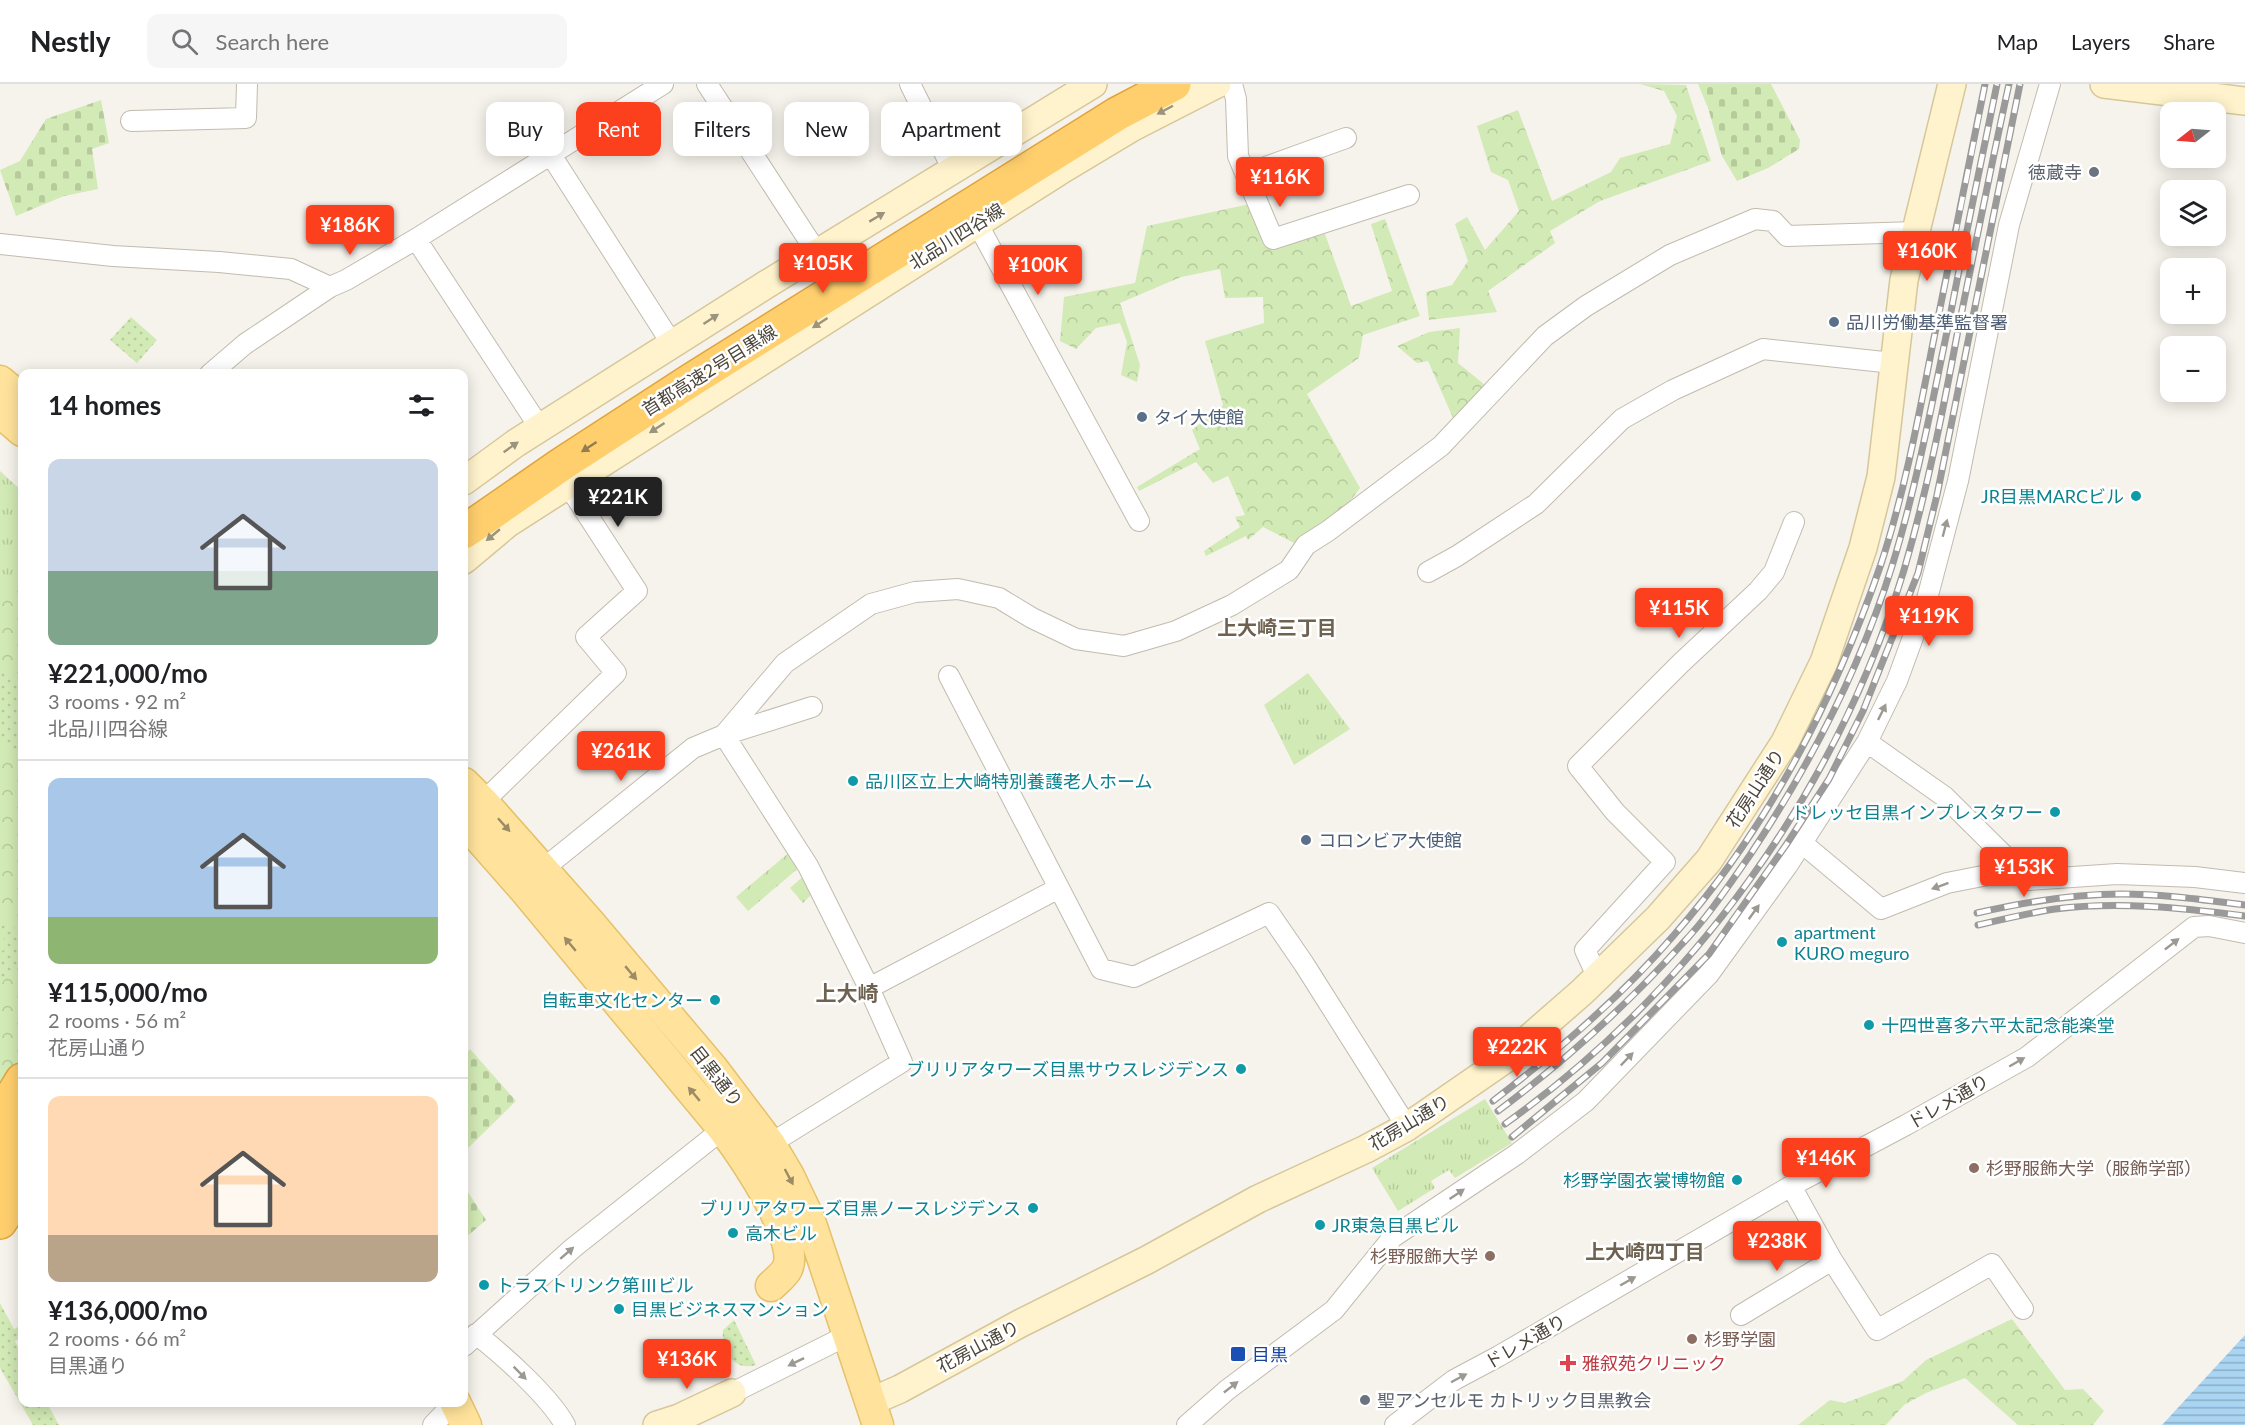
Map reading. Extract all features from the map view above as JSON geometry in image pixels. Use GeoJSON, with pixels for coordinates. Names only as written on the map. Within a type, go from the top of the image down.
{"type":"FeatureCollection","features":[{"type":"Feature","properties":{"kind":"highway","name":"首都高速2号目黒線"},"geometry":{"type":"LineString","coordinates":[[468,502],[552,444],[1125,84]]}},
{"type":"Feature","properties":{"kind":"highway","name":"首都高速2号目黒線"},"geometry":{"type":"LineString","coordinates":[[468,529],[562,464],[703,373],[1117,114],[1174,84]]}},
{"type":"Feature","properties":{"kind":"highway"},"geometry":{"type":"LineString","coordinates":[[0,1116],[18,1087]]}},
{"type":"Feature","properties":{"kind":"highway"},"geometry":{"type":"LineString","coordinates":[[0,1153],[18,1124]]}},
{"type":"Feature","properties":{"kind":"highway"},"geometry":{"type":"LineString","coordinates":[[0,1192],[18,1163]]}},
{"type":"Feature","properties":{"kind":"highway"},"geometry":{"type":"LineString","coordinates":[[0,1221],[18,1194]]}},
{"type":"Feature","properties":{"kind":"main road"},"geometry":{"type":"LineString","coordinates":[[0,381],[16,419]]}},
{"type":"Feature","properties":{"kind":"main road","name":"目黒通り"},"geometry":{"type":"LineString","coordinates":[[469,814],[543,869],[714,1070],[770,1144],[789,1176],[808,1218],[874,1413]]}},
{"type":"Feature","properties":{"kind":"main road","name":"目黒通り"},"geometry":{"type":"LineString","coordinates":[[469,814],[723,1129],[753,1171],[779,1221],[789,1248],[787,1268],[771,1286]]}},
{"type":"Feature","properties":{"kind":"main road"},"geometry":{"type":"LineString","coordinates":[[457,1407],[466,1425]]}},
{"type":"Feature","properties":{"kind":"street"},"geometry":{"type":"LineString","coordinates":[[131,121],[246,118],[247,84]]}},
{"type":"Feature","properties":{"kind":"street"},"geometry":{"type":"LineString","coordinates":[[564,147],[663,84]]}},
{"type":"Feature","properties":{"kind":"street"},"geometry":{"type":"LineString","coordinates":[[707,84],[817,253]]}},
{"type":"Feature","properties":{"kind":"street"},"geometry":{"type":"LineString","coordinates":[[909,84],[953,170]]}},
{"type":"Feature","properties":{"kind":"street"},"geometry":{"type":"LineString","coordinates":[[468,478],[540,428],[672,344],[1093,84]]}},
{"type":"Feature","properties":{"kind":"street","name":"北品川四谷線"},"geometry":{"type":"LineString","coordinates":[[468,557],[508,523],[977,223],[1133,127],[1217,84]]}},
{"type":"Feature","properties":{"kind":"street"},"geometry":{"type":"LineString","coordinates":[[1232,84],[1236,99],[1238,156],[1273,239],[1409,195]]}},
{"type":"Feature","properties":{"kind":"street","name":"花房山通り"},"geometry":{"type":"LineString","coordinates":[[874,1413],[900,1389],[1021,1323],[1120,1275],[1250,1204],[1407,1127],[1504,1060],[1598,978],[1658,918],[1709,860],[1785,742],[1824,662],[1863,548],[1881,477],[1904,280],[1952,84]]}},
{"type":"Feature","properties":{"kind":"street"},"geometry":{"type":"LineString","coordinates":[[1186,1425],[1227,1390],[1334,1310],[1393,1237],[1517,1154],[1586,1101],[1710,974],[1802,843],[1867,742],[1897,681],[1927,598],[1958,481],[2009,225],[2050,84]]}},
{"type":"Feature","properties":{"kind":"street"},"geometry":{"type":"LineString","coordinates":[[2104,84],[2245,101]]}},
{"type":"Feature","properties":{"kind":"street"},"geometry":{"type":"LineString","coordinates":[[1246,174],[1346,138]]}},
{"type":"Feature","properties":{"kind":"street"},"geometry":{"type":"LineString","coordinates":[[216,369],[245,344],[330,287],[417,239],[549,156]]}},
{"type":"Feature","properties":{"kind":"street"},"geometry":{"type":"LineString","coordinates":[[552,156],[672,344]]}},
{"type":"Feature","properties":{"kind":"street"},"geometry":{"type":"LineString","coordinates":[[724,735],[785,663],[871,604],[915,592],[958,589],[999,598],[1032,618],[1076,639],[1124,646],[1176,631],[1232,605],[1289,570],[1306,544],[1328,531],[1441,446],[1545,336],[1586,306],[1670,255],[1755,219],[1773,221],[1787,236],[1916,232]]}},
{"type":"Feature","properties":{"kind":"street"},"geometry":{"type":"LineString","coordinates":[[977,223],[1139,521]]}},
{"type":"Feature","properties":{"kind":"street"},"geometry":{"type":"LineString","coordinates":[[417,239],[540,428]]}},
{"type":"Feature","properties":{"kind":"street"},"geometry":{"type":"LineString","coordinates":[[0,244],[113,256],[291,269],[330,287]]}},
{"type":"Feature","properties":{"kind":"street"},"geometry":{"type":"LineString","coordinates":[[1428,572],[1457,556],[1536,504],[1622,420],[1673,390],[1762,349],[1893,363]]}},
{"type":"Feature","properties":{"kind":"street"},"geometry":{"type":"LineString","coordinates":[[469,814],[616,673],[586,637],[637,591],[568,485]]}},
{"type":"Feature","properties":{"kind":"street"},"geometry":{"type":"LineString","coordinates":[[1598,978],[1585,950],[1665,862],[1616,812],[1578,766],[1681,663],[1758,591],[1774,572],[1794,522]]}},
{"type":"Feature","properties":{"kind":"street"},"geometry":{"type":"LineString","coordinates":[[949,676],[1101,969],[1134,977],[1269,913],[1407,1127]]}},
{"type":"Feature","properties":{"kind":"street"},"geometry":{"type":"LineString","coordinates":[[543,869],[693,748],[724,735],[812,707]]}},
{"type":"Feature","properties":{"kind":"street"},"geometry":{"type":"LineString","coordinates":[[724,735],[808,866],[869,988],[902,1062],[770,1144]]}},
{"type":"Feature","properties":{"kind":"street"},"geometry":{"type":"LineString","coordinates":[[1867,742],[1945,797],[2029,880],[2117,873],[2195,877],[2245,883]]}},
{"type":"Feature","properties":{"kind":"street"},"geometry":{"type":"LineString","coordinates":[[1802,843],[1881,909],[1947,883],[2018,869]]}},
{"type":"Feature","properties":{"kind":"street"},"geometry":{"type":"LineString","coordinates":[[869,988],[1059,888]]}},
{"type":"Feature","properties":{"kind":"street","name":"ドレメ通り"},"geometry":{"type":"LineString","coordinates":[[1395,1425],[1454,1380],[1510,1350],[1791,1186],[1906,1125],[2027,1056],[2194,927],[2209,926],[2245,933]]}},
{"type":"Feature","properties":{"kind":"street"},"geometry":{"type":"LineString","coordinates":[[0,1132],[18,1102]]}},
{"type":"Feature","properties":{"kind":"street"},"geometry":{"type":"LineString","coordinates":[[565,1425],[548,1401],[496,1349],[470,1340],[573,1248],[723,1129]]}},
{"type":"Feature","properties":{"kind":"street"},"geometry":{"type":"LineString","coordinates":[[0,1211],[18,1182]]}},
{"type":"Feature","properties":{"kind":"street"},"geometry":{"type":"LineString","coordinates":[[1791,1186],[1832,1260],[1877,1330],[1992,1264],[2022,1309]]}},
{"type":"Feature","properties":{"kind":"street"},"geometry":{"type":"LineString","coordinates":[[1741,1315],[1832,1260]]}},
{"type":"Feature","properties":{"kind":"street"},"geometry":{"type":"LineString","coordinates":[[657,1425],[679,1418],[732,1394],[848,1335]]}},
{"type":"Feature","properties":{"kind":"street"},"geometry":{"type":"LineString","coordinates":[[433,1425],[450,1407]]}},
{"type":"Feature","properties":{"kind":"green space"},"geometry":{"type":"Polygon","coordinates":[[[1640,84],[1686,85],[1711,161],[1600,201],[1550,231],[1555,243],[1488,291],[1497,312],[1429,320],[1426,292],[1452,285],[1468,261],[1455,224],[1467,217],[1485,250],[1519,211],[1508,180],[1491,172],[1477,126],[1518,110],[1552,201],[1611,172],[1620,158],[1670,144],[1677,116],[1664,91],[1640,84]]]}},
{"type":"Feature","properties":{"kind":"green space"},"geometry":{"type":"Polygon","coordinates":[[[1698,84],[1771,84],[1800,140],[1799,149],[1768,168],[1737,181],[1722,156],[1708,108],[1698,84]]]}},
{"type":"Feature","properties":{"kind":"green space"},"geometry":{"type":"Polygon","coordinates":[[[101,100],[109,143],[92,149],[98,189],[64,196],[16,216],[0,170],[20,161],[46,119],[101,100]]]}},
{"type":"Feature","properties":{"kind":"green space"},"geometry":{"type":"Polygon","coordinates":[[[1250,204],[1272,249],[1325,234],[1351,306],[1392,291],[1371,224],[1385,219],[1420,316],[1363,335],[1359,358],[1307,394],[1360,488],[1348,504],[1294,543],[1263,527],[1248,540],[1246,536],[1206,556],[1204,551],[1240,527],[1235,517],[1245,515],[1228,476],[1213,483],[1196,462],[1139,491],[1137,487],[1200,449],[1192,430],[1223,405],[1205,341],[1264,323],[1263,297],[1225,298],[1220,269],[1181,277],[1120,303],[1140,365],[1137,382],[1121,375],[1127,342],[1120,323],[1096,328],[1076,349],[1060,341],[1064,297],[1135,283],[1147,226],[1250,204]]]}},
{"type":"Feature","properties":{"kind":"green space"},"geometry":{"type":"Polygon","coordinates":[[[131,317],[157,340],[137,363],[110,340],[131,317]]]}},
{"type":"Feature","properties":{"kind":"green space"},"geometry":{"type":"Polygon","coordinates":[[[1460,328],[1458,363],[1485,385],[1453,418],[1428,361],[1417,363],[1397,346],[1429,332],[1460,328]]]}},
{"type":"Feature","properties":{"kind":"green space"},"geometry":{"type":"Polygon","coordinates":[[[0,471],[18,487],[18,1064],[0,1069],[0,471]]]}},
{"type":"Feature","properties":{"kind":"green space"},"geometry":{"type":"Polygon","coordinates":[[[0,580],[9,589],[18,581],[18,680],[6,672],[0,673],[0,580]]]}},
{"type":"Feature","properties":{"kind":"green space"},"geometry":{"type":"Polygon","coordinates":[[[6,672],[18,680],[18,760],[0,738],[0,673],[6,672]]]}},
{"type":"Feature","properties":{"kind":"green space"},"geometry":{"type":"Polygon","coordinates":[[[1308,673],[1350,729],[1294,765],[1264,705],[1308,673]]]}},
{"type":"Feature","properties":{"kind":"green space"},"geometry":{"type":"Polygon","coordinates":[[[0,738],[18,760],[18,930],[0,918],[0,738]]]}},
{"type":"Feature","properties":{"kind":"green space"},"geometry":{"type":"Polygon","coordinates":[[[791,851],[801,866],[748,911],[736,897],[791,851]]]}},
{"type":"Feature","properties":{"kind":"green space"},"geometry":{"type":"Polygon","coordinates":[[[806,874],[815,891],[803,903],[790,888],[806,874]]]}},
{"type":"Feature","properties":{"kind":"green space"},"geometry":{"type":"Polygon","coordinates":[[[0,918],[18,930],[18,964],[1,984],[0,952],[8,948],[0,935],[0,918]]]}},
{"type":"Feature","properties":{"kind":"green space"},"geometry":{"type":"Polygon","coordinates":[[[18,964],[18,1070],[0,1095],[0,984],[18,964]]]}},
{"type":"Feature","properties":{"kind":"green space"},"geometry":{"type":"Polygon","coordinates":[[[470,1049],[516,1101],[468,1148],[468,1052],[470,1049]]]}},
{"type":"Feature","properties":{"kind":"green space"},"geometry":{"type":"Polygon","coordinates":[[[1485,1099],[1512,1143],[1455,1178],[1449,1170],[1431,1181],[1435,1188],[1398,1211],[1372,1168],[1485,1099]]]}},
{"type":"Feature","properties":{"kind":"green space"},"geometry":{"type":"Polygon","coordinates":[[[468,1192],[486,1220],[468,1236],[468,1192]]]}},
{"type":"Feature","properties":{"kind":"green space"},"geometry":{"type":"Polygon","coordinates":[[[0,1303],[14,1329],[18,1327],[18,1339],[15,1341],[18,1347],[18,1399],[0,1368],[0,1303]]]}},
{"type":"Feature","properties":{"kind":"green space"},"geometry":{"type":"Polygon","coordinates":[[[2012,1319],[2065,1390],[2083,1389],[2104,1411],[2093,1425],[2018,1425],[1965,1378],[1926,1393],[1904,1405],[1886,1425],[1798,1425],[1830,1400],[1845,1403],[1903,1381],[1926,1360],[2012,1319]]]}},
{"type":"Feature","properties":{"kind":"green space"},"geometry":{"type":"Polygon","coordinates":[[[734,1320],[756,1365],[741,1365],[730,1358],[726,1352],[723,1330],[734,1320]]]}},
{"type":"Feature","properties":{"kind":"green space"},"geometry":{"type":"Polygon","coordinates":[[[23,1407],[49,1407],[59,1425],[33,1425],[23,1407]]]}},
{"type":"Feature","properties":{"kind":"water"},"geometry":{"type":"Polygon","coordinates":[[[2245,1335],[2245,1425],[2162,1425],[2245,1335]]]}},
{"type":"Feature","properties":{"kind":"railway"},"geometry":{"type":"LineString","coordinates":[[1493,1101],[1588,1022],[1633,980],[1674,935],[1740,851],[1796,760],[1820,712],[1863,614],[1897,511],[1916,430],[1985,84]]}},
{"type":"Feature","properties":{"kind":"railway"},"geometry":{"type":"LineString","coordinates":[[1498,1111],[1594,1032],[1661,967],[1701,923],[1772,821],[1813,750],[1850,677],[1880,602],[1909,503],[1930,413],[1997,84]]}},
{"type":"Feature","properties":{"kind":"railway"},"geometry":{"type":"LineString","coordinates":[[1505,1124],[1573,1071],[1637,1012],[1696,948],[1750,879],[1798,807],[1840,731],[1875,651],[1904,570],[1912,540],[1940,421],[2009,84]]}},
{"type":"Feature","properties":{"kind":"railway"},"geometry":{"type":"LineString","coordinates":[[1512,1137],[1602,1063],[1709,954],[1786,845],[1829,779],[1863,711],[1918,573],[1937,495],[2020,84]]}},
{"type":"Feature","properties":{"kind":"railway"},"geometry":{"type":"LineString","coordinates":[[1977,913],[2049,899],[2104,894],[2168,896],[2245,905]]}},
{"type":"Feature","properties":{"kind":"railway"},"geometry":{"type":"LineString","coordinates":[[1978,925],[2055,909],[2103,906],[2174,908],[2245,916]]}},
{"type":"Feature","properties":{"kind":"place","name":"徳蔵寺"},"geometry":{"type":"Point","coordinates":[2094,172]}},
{"type":"Feature","properties":{"kind":"place","name":"品川労働基準監督署"},"geometry":{"type":"Point","coordinates":[1834,322]}},
{"type":"Feature","properties":{"kind":"place","name":"タイ大使館"},"geometry":{"type":"Point","coordinates":[1142,417]}},
{"type":"Feature","properties":{"kind":"place","name":"JR目黒MARCビル"},"geometry":{"type":"Point","coordinates":[2136,496]}},
{"type":"Feature","properties":{"kind":"place","name":"品川区立上大崎特別養護老人ホーム"},"geometry":{"type":"Point","coordinates":[853,781]}},
{"type":"Feature","properties":{"kind":"place","name":"ドレッセ目黒インプレスタワー"},"geometry":{"type":"Point","coordinates":[2055,812]}},
{"type":"Feature","properties":{"kind":"place","name":"コロンビア大使館"},"geometry":{"type":"Point","coordinates":[1306,840]}},
{"type":"Feature","properties":{"kind":"place","name":"apartment KURO meguro"},"geometry":{"type":"Point","coordinates":[1782,942]}},
{"type":"Feature","properties":{"kind":"place","name":"自転車文化センター"},"geometry":{"type":"Point","coordinates":[715,1000]}},
{"type":"Feature","properties":{"kind":"place","name":"十四世喜多六平太記念能楽堂"},"geometry":{"type":"Point","coordinates":[1869,1025]}},
{"type":"Feature","properties":{"kind":"place","name":"ブリリアタワーズ目黒サウスレジデンス"},"geometry":{"type":"Point","coordinates":[1241,1069]}},
{"type":"Feature","properties":{"kind":"place","name":"杉野服飾大学（服飾学部）"},"geometry":{"type":"Point","coordinates":[1974,1168]}},
{"type":"Feature","properties":{"kind":"place","name":"杉野学園衣裳博物館"},"geometry":{"type":"Point","coordinates":[1737,1180]}},
{"type":"Feature","properties":{"kind":"place","name":"ブリリアタワーズ目黒ノースレジデンス"},"geometry":{"type":"Point","coordinates":[1033,1208]}},
{"type":"Feature","properties":{"kind":"place","name":"JR東急目黒ビル"},"geometry":{"type":"Point","coordinates":[1320,1225]}},
{"type":"Feature","properties":{"kind":"place","name":"高木ビル"},"geometry":{"type":"Point","coordinates":[733,1233]}},
{"type":"Feature","properties":{"kind":"place","name":"杉野服飾大学"},"geometry":{"type":"Point","coordinates":[1490,1256]}},
{"type":"Feature","properties":{"kind":"place","name":"トラストリンク第Ⅲビル"},"geometry":{"type":"Point","coordinates":[484,1285]}},
{"type":"Feature","properties":{"kind":"place","name":"目黒ビジネスマンション"},"geometry":{"type":"Point","coordinates":[619,1309]}},
{"type":"Feature","properties":{"kind":"place","name":"杉野学園"},"geometry":{"type":"Point","coordinates":[1692,1339]}},
{"type":"Feature","properties":{"kind":"place","name":"目黒"},"geometry":{"type":"Point","coordinates":[1238,1354]}},
{"type":"Feature","properties":{"kind":"place","name":"雅叙苑クリニック"},"geometry":{"type":"Point","coordinates":[1568,1363]}},
{"type":"Feature","properties":{"kind":"place","name":"聖アンセルモ カトリック目黒教会"},"geometry":{"type":"Point","coordinates":[1365,1400]}},
{"type":"Feature","properties":{"kind":"district","name":"上大崎三丁目"},"geometry":{"type":"Point","coordinates":[1277,627]}},
{"type":"Feature","properties":{"kind":"district","name":"上大崎"},"geometry":{"type":"Point","coordinates":[847,992]}},
{"type":"Feature","properties":{"kind":"district","name":"上大崎四丁目"},"geometry":{"type":"Point","coordinates":[1645,1251]}}]}
